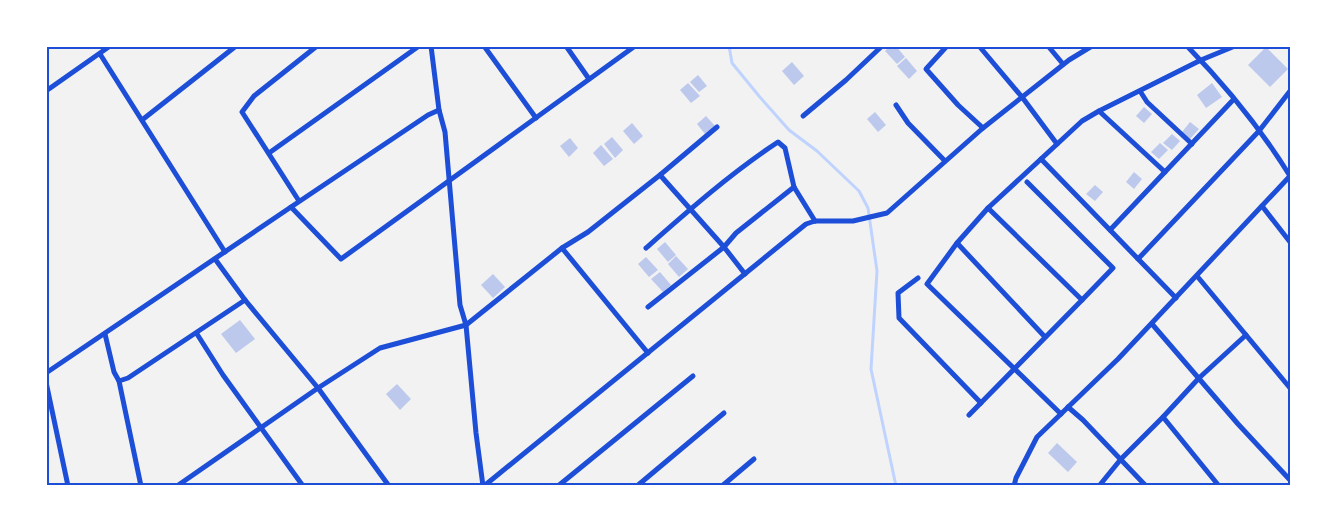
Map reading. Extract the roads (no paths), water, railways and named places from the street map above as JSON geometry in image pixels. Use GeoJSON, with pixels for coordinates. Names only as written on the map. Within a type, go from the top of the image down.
{"type":"FeatureCollection","features":[{"type":"Feature","properties":{"kind":"street"},"geometry":{"type":"LineString","coordinates":[[46,91],[110,46]]}},
{"type":"Feature","properties":{"kind":"street"},"geometry":{"type":"LineString","coordinates":[[142,120],[236,46]]}},
{"type":"Feature","properties":{"kind":"street"},"geometry":{"type":"LineString","coordinates":[[299,201],[243,112],[254,96],[317,46]]}},
{"type":"Feature","properties":{"kind":"street"},"geometry":{"type":"LineString","coordinates":[[269,153],[419,46]]}},
{"type":"Feature","properties":{"kind":"street"},"geometry":{"type":"LineString","coordinates":[[431,46],[439,110],[445,132],[460,305],[466,325],[476,433],[484,486],[493,483],[648,352],[806,224],[815,221],[853,221],[887,213],[983,128],[1063,64],[1092,46]]}},
{"type":"Feature","properties":{"kind":"street"},"geometry":{"type":"LineString","coordinates":[[484,46],[536,118]]}},
{"type":"Feature","properties":{"kind":"street"},"geometry":{"type":"LineString","coordinates":[[566,46],[590,79]]}},
{"type":"Feature","properties":{"kind":"street"},"geometry":{"type":"LineString","coordinates":[[291,207],[341,259],[635,46]]}},
{"type":"Feature","properties":{"kind":"street"},"geometry":{"type":"LineString","coordinates":[[803,116],[882,46]]}},
{"type":"Feature","properties":{"kind":"street"},"geometry":{"type":"LineString","coordinates":[[947,46],[926,69],[958,105],[983,128]]}},
{"type":"Feature","properties":{"kind":"street"},"geometry":{"type":"LineString","coordinates":[[979,46],[1022,97],[1057,144]]}},
{"type":"Feature","properties":{"kind":"street"},"geometry":{"type":"LineString","coordinates":[[1048,46],[1063,64]]}},
{"type":"Feature","properties":{"kind":"street"},"geometry":{"type":"LineString","coordinates":[[1014,486],[1037,438],[1152,324],[1290,176],[1234,99],[1187,46]]}},
{"type":"Feature","properties":{"kind":"street"},"geometry":{"type":"LineString","coordinates":[[1061,414],[1013,370],[927,284],[957,243],[988,208],[1082,121],[1201,60],[1234,46]]}},
{"type":"Feature","properties":{"kind":"street"},"geometry":{"type":"LineString","coordinates":[[100,54],[225,252]]}},
{"type":"Feature","properties":{"kind":"street"},"geometry":{"type":"LineString","coordinates":[[1140,91],[1147,102],[1192,144]]}},
{"type":"Feature","properties":{"kind":"street"},"geometry":{"type":"LineString","coordinates":[[1138,259],[1259,131],[1290,91]]}},
{"type":"Feature","properties":{"kind":"street"},"geometry":{"type":"LineString","coordinates":[[1110,230],[1234,99]]}},
{"type":"Feature","properties":{"kind":"street"},"geometry":{"type":"LineString","coordinates":[[896,105],[908,123],[945,161]]}},
{"type":"Feature","properties":{"kind":"street"},"geometry":{"type":"LineString","coordinates":[[46,374],[299,201],[428,115],[439,110]]}},
{"type":"Feature","properties":{"kind":"street"},"geometry":{"type":"LineString","coordinates":[[1099,111],[1165,172]]}},
{"type":"Feature","properties":{"kind":"street"},"geometry":{"type":"LineString","coordinates":[[177,486],[262,426],[380,348],[466,325],[562,248],[588,231],[660,175],[717,127]]}},
{"type":"Feature","properties":{"kind":"street"},"geometry":{"type":"LineString","coordinates":[[646,248],[690,209],[778,142],[785,148],[794,187],[815,221]]}},
{"type":"Feature","properties":{"kind":"street"},"geometry":{"type":"LineString","coordinates":[[1041,159],[1176,298]]}},
{"type":"Feature","properties":{"kind":"street"},"geometry":{"type":"LineString","coordinates":[[660,175],[746,274]]}},
{"type":"Feature","properties":{"kind":"street"},"geometry":{"type":"LineString","coordinates":[[969,415],[1113,268],[1027,182]]}},
{"type":"Feature","properties":{"kind":"street"},"geometry":{"type":"LineString","coordinates":[[648,307],[724,247],[736,233],[794,187]]}},
{"type":"Feature","properties":{"kind":"street"},"geometry":{"type":"LineString","coordinates":[[1262,206],[1290,242]]}},
{"type":"Feature","properties":{"kind":"street"},"geometry":{"type":"LineString","coordinates":[[988,208],[1082,300]]}},
{"type":"Feature","properties":{"kind":"street"},"geometry":{"type":"LineString","coordinates":[[957,243],[1045,337]]}},
{"type":"Feature","properties":{"kind":"street"},"geometry":{"type":"LineString","coordinates":[[562,248],[648,352]]}},
{"type":"Feature","properties":{"kind":"street"},"geometry":{"type":"LineString","coordinates":[[215,258],[245,300],[318,388],[389,486]]}},
{"type":"Feature","properties":{"kind":"street"},"geometry":{"type":"LineString","coordinates":[[1197,276],[1290,388]]}},
{"type":"Feature","properties":{"kind":"street"},"geometry":{"type":"LineString","coordinates":[[918,278],[898,293],[899,318],[981,402]]}},
{"type":"Feature","properties":{"kind":"street"},"geometry":{"type":"LineString","coordinates":[[119,381],[128,378],[197,334],[245,300]]}},
{"type":"Feature","properties":{"kind":"street"},"geometry":{"type":"LineString","coordinates":[[1152,324],[1238,424],[1290,480]]}},
{"type":"Feature","properties":{"kind":"street"},"geometry":{"type":"LineString","coordinates":[[105,334],[114,372],[119,381],[141,486]]}},
{"type":"Feature","properties":{"kind":"street"},"geometry":{"type":"LineString","coordinates":[[197,334],[223,375],[262,426],[303,486]]}},
{"type":"Feature","properties":{"kind":"street"},"geometry":{"type":"LineString","coordinates":[[1099,486],[1121,459],[1199,378],[1246,335]]}},
{"type":"Feature","properties":{"kind":"street"},"geometry":{"type":"LineString","coordinates":[[558,486],[693,376]]}},
{"type":"Feature","properties":{"kind":"street"},"geometry":{"type":"LineString","coordinates":[[46,382],[49,411],[68,486]]}},
{"type":"Feature","properties":{"kind":"street"},"geometry":{"type":"LineString","coordinates":[[1068,407],[1146,486]]}},
{"type":"Feature","properties":{"kind":"street"},"geometry":{"type":"LineString","coordinates":[[637,486],[724,412]]}},
{"type":"Feature","properties":{"kind":"street"},"geometry":{"type":"LineString","coordinates":[[1163,417],[1219,486]]}},
{"type":"Feature","properties":{"kind":"street"},"geometry":{"type":"LineString","coordinates":[[722,486],[754,459]]}},
{"type":"Feature","properties":{"kind":"waterway"},"geometry":{"type":"LineString","coordinates":[[729,46],[732,63],[759,96],[789,130],[817,151],[859,191],[868,208],[877,271],[871,369],[896,486]]}}]}
